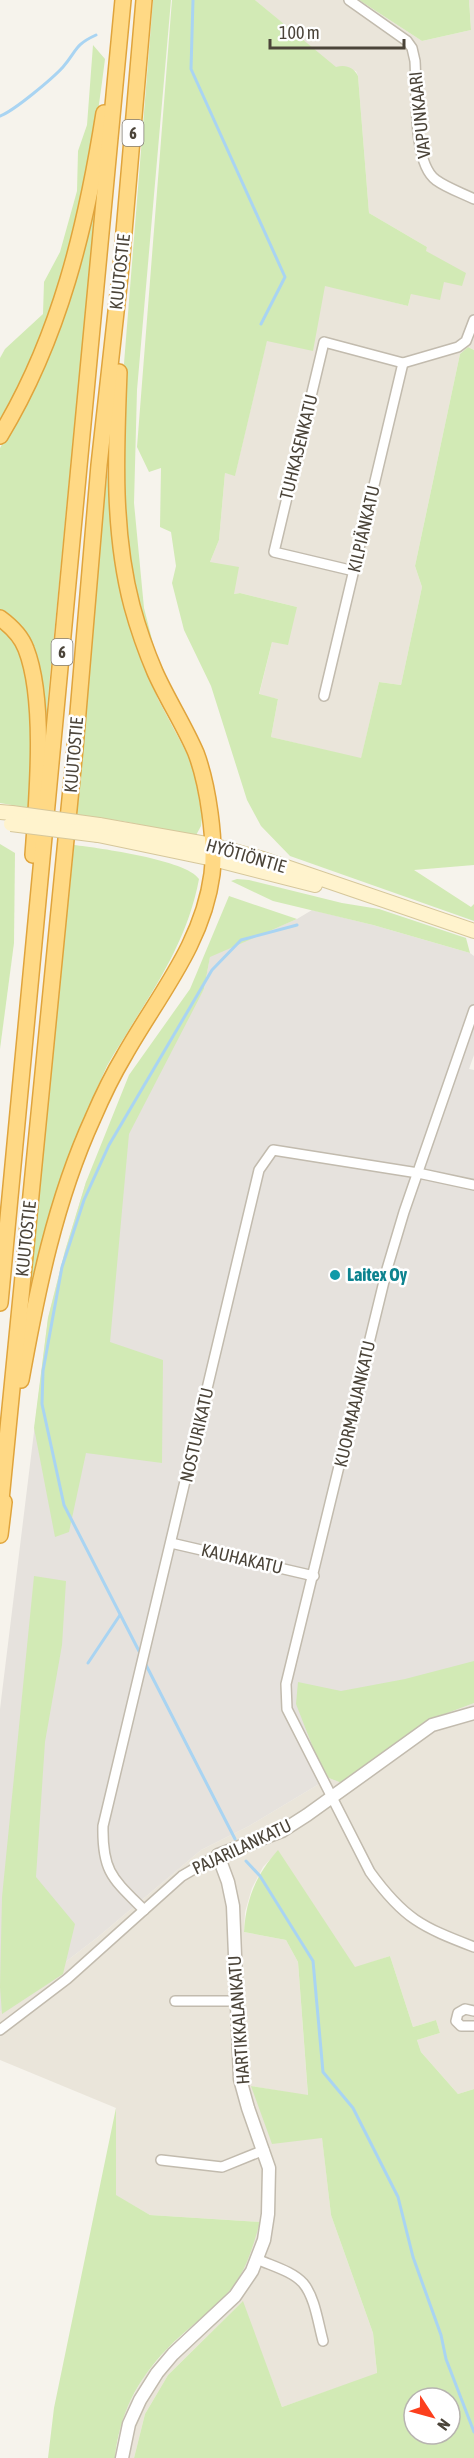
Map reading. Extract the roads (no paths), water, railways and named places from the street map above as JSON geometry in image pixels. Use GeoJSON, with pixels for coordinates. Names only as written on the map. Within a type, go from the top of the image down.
{"type":"FeatureCollection","features":[{"type":"Feature","properties":{"kind":"highway"},"geometry":{"type":"LineString","coordinates":[[0,436],[30,383],[49,340],[66,292],[92,191],[122,0]]}},
{"type":"Feature","properties":{"kind":"highway","name":"KUUTOSTIE"},"geometry":{"type":"LineString","coordinates":[[0,1303],[122,0]]}},
{"type":"Feature","properties":{"kind":"highway","name":"KUUTOSTIE"},"geometry":{"type":"LineString","coordinates":[[0,1510],[75,748],[99,465],[121,267],[144,0]]}},
{"type":"Feature","properties":{"kind":"highway"},"geometry":{"type":"LineString","coordinates":[[0,1535],[15,1413],[28,1338],[55,1222],[72,1170],[123,1056],[197,933],[212,875],[212,852],[203,781],[196,754],[144,645],[125,576],[117,489],[121,267]]}},
{"type":"Feature","properties":{"kind":"highway"},"geometry":{"type":"LineString","coordinates":[[0,618],[13,627],[27,649],[34,682],[37,723],[34,838],[8,1218]]}},
{"type":"Feature","properties":{"kind":"main road","name":"HYÖTIÖNTIE"},"geometry":{"type":"LineString","coordinates":[[6,818],[99,830],[212,852],[389,902],[474,931]]}},
{"type":"Feature","properties":{"kind":"street","name":"VAPUNKAARI"},"geometry":{"type":"LineString","coordinates":[[349,0],[407,40],[415,62],[420,145],[426,169],[435,179],[474,199]]}},
{"type":"Feature","properties":{"kind":"street"},"geometry":{"type":"LineString","coordinates":[[403,363],[458,347],[466,341],[474,320]]}},
{"type":"Feature","properties":{"kind":"street","name":"TUHKASENKATU"},"geometry":{"type":"LineString","coordinates":[[354,571],[274,552],[324,342],[403,363]]}},
{"type":"Feature","properties":{"kind":"street","name":"KILPIÄNKATU"},"geometry":{"type":"LineString","coordinates":[[324,696],[403,363]]}},
{"type":"Feature","properties":{"kind":"street","name":"KUORMAAJANKATU"},"geometry":{"type":"LineString","coordinates":[[474,1010],[387,1269],[286,1684],[287,1709],[370,1872],[385,1893],[408,1916],[422,1925],[474,1947]]}},
{"type":"Feature","properties":{"kind":"street","name":"NOSTURIKATU"},"geometry":{"type":"LineString","coordinates":[[144,1910],[116,1881],[108,1866],[102,1852],[103,1826],[259,1170],[273,1150],[418,1173],[474,1185]]}},
{"type":"Feature","properties":{"kind":"street","name":"KAUHAKATU"},"geometry":{"type":"LineString","coordinates":[[171,1543],[314,1576]]}},
{"type":"Feature","properties":{"kind":"street","name":"PAJARILANKATU"},"geometry":{"type":"LineString","coordinates":[[0,2030],[67,1979],[182,1876],[218,1856],[282,1831],[432,1725],[474,1713]]}},
{"type":"Feature","properties":{"kind":"street","name":"HARTIKKALANKATU"},"geometry":{"type":"LineString","coordinates":[[122,2458],[129,2424],[140,2400],[157,2373],[173,2354],[236,2296],[257,2259],[264,2240],[269,2205],[269,2168],[240,2079],[233,1906],[228,1882],[218,1856]]}},
{"type":"Feature","properties":{"kind":"street"},"geometry":{"type":"LineString","coordinates":[[175,2001],[237,2001]]}},
{"type":"Feature","properties":{"kind":"street"},"geometry":{"type":"LineString","coordinates":[[474,2011],[465,2009],[458,2013],[456,2020],[461,2026],[474,2026]]}},
{"type":"Feature","properties":{"kind":"street"},"geometry":{"type":"LineString","coordinates":[[161,2160],[222,2168],[264,2150]]}},
{"type":"Feature","properties":{"kind":"street"},"geometry":{"type":"LineString","coordinates":[[257,2259],[291,2274],[303,2283],[310,2297],[323,2341]]}},
{"type":"Feature","properties":{"kind":"waterway"},"geometry":{"type":"LineString","coordinates":[[193,0],[191,69],[285,277],[261,324]]}},
{"type":"Feature","properties":{"kind":"waterway"},"geometry":{"type":"LineString","coordinates":[[0,116],[42,86],[63,67],[80,45],[96,35]]}},
{"type":"Feature","properties":{"kind":"waterway"},"geometry":{"type":"LineString","coordinates":[[141,1655],[64,1505],[42,1404],[43,1371],[62,1267],[84,1200],[109,1145],[212,970],[241,940],[297,925]]}},
{"type":"Feature","properties":{"kind":"waterway"},"geometry":{"type":"LineString","coordinates":[[88,1663],[120,1615]]}},
{"type":"Feature","properties":{"kind":"waterway"},"geometry":{"type":"LineString","coordinates":[[145,1663],[235,1839]]}},
{"type":"Feature","properties":{"kind":"waterway"},"geometry":{"type":"LineString","coordinates":[[246,1861],[260,1876],[313,1961],[323,2072],[353,2108],[398,2197],[413,2257],[441,2335],[446,2359],[474,2432]]}},
{"type":"Feature","properties":{"kind":"place","name":"Laitex Oy"},"geometry":{"type":"Point","coordinates":[335,1275]}}]}
